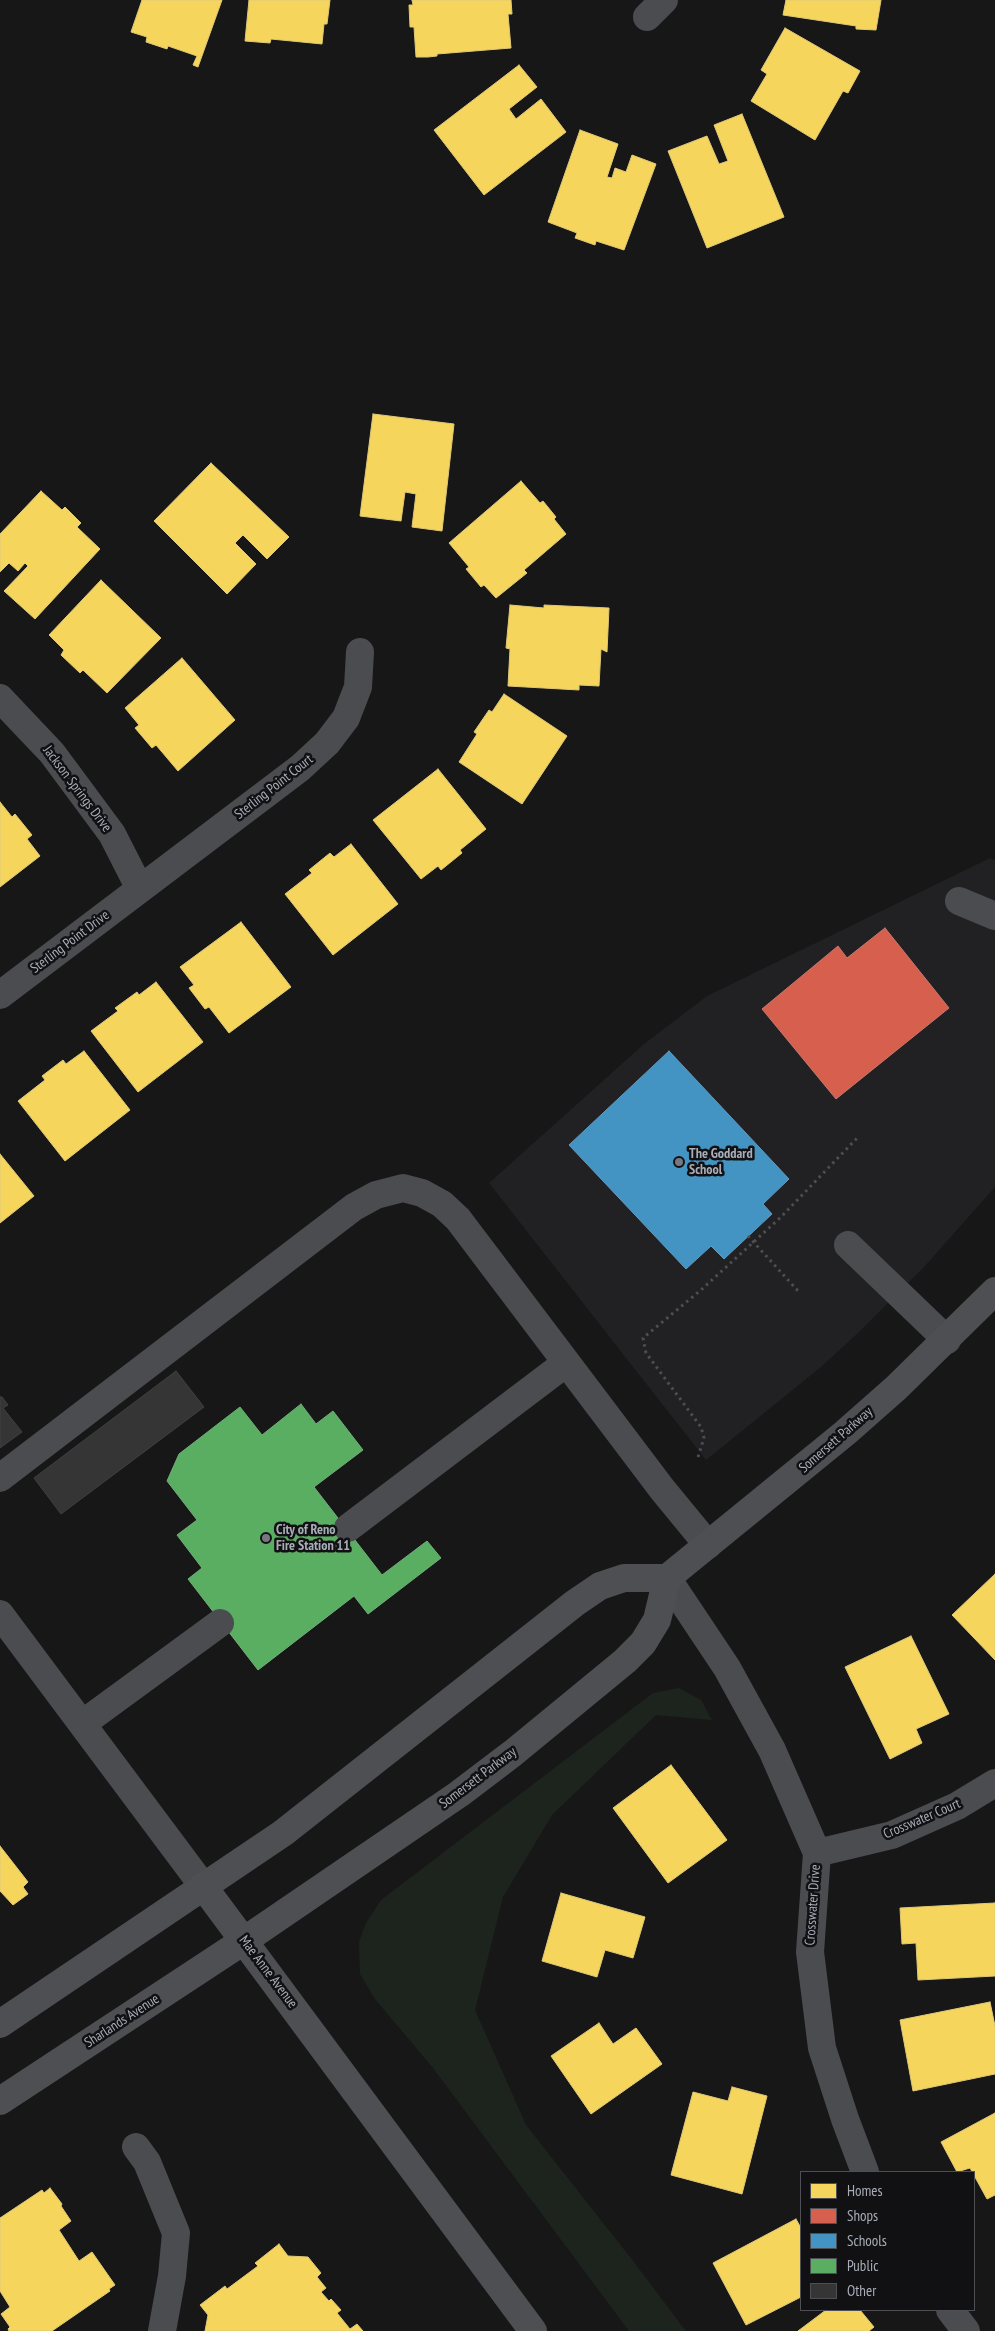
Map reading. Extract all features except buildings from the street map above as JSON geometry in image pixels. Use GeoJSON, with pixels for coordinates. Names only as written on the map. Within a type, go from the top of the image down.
{"type":"FeatureCollection","features":[{"type":"Feature","properties":{"kind":"main road","name":"Somersett Parkway"},"geometry":{"type":"LineString","coordinates":[[245,1940],[458,1794],[520,1747],[625,1661],[643,1643],[657,1620],[667,1578],[845,1433],[947,1340],[995,1291]]}},
{"type":"Feature","properties":{"kind":"main road"},"geometry":{"type":"LineString","coordinates":[[0,2024],[283,1833],[575,1603],[600,1586],[624,1578],[667,1578]]}},
{"type":"Feature","properties":{"kind":"main road","name":"Mae Anne Avenue"},"geometry":{"type":"LineString","coordinates":[[203,1886],[245,1940],[533,2331]]}},
{"type":"Feature","properties":{"kind":"main road","name":"Sharlands Avenue"},"geometry":{"type":"LineString","coordinates":[[0,2101],[245,1940]]}},
{"type":"Feature","properties":{"kind":"street","name":"Sterling Point Court"},"geometry":{"type":"LineString","coordinates":[[140,889],[300,768],[327,743],[346,718],[358,687],[360,652]]}},
{"type":"Feature","properties":{"kind":"street","name":"Jackson Springs Drive"},"geometry":{"type":"LineString","coordinates":[[0,698],[52,753],[112,834],[140,889]]}},
{"type":"Feature","properties":{"kind":"street","name":"Sterling Point Drive"},"geometry":{"type":"LineString","coordinates":[[0,995],[140,889]]}},
{"type":"Feature","properties":{"kind":"street"},"geometry":{"type":"LineString","coordinates":[[959,901],[995,916]]}},
{"type":"Feature","properties":{"kind":"street"},"geometry":{"type":"LineString","coordinates":[[0,1478],[354,1207],[376,1195],[403,1188],[422,1193],[442,1204],[458,1219],[662,1489],[708,1545]]}},
{"type":"Feature","properties":{"kind":"street"},"geometry":{"type":"LineString","coordinates":[[848,1245],[947,1340]]}},
{"type":"Feature","properties":{"kind":"street"},"geometry":{"type":"LineString","coordinates":[[348,1528],[566,1363]]}},
{"type":"Feature","properties":{"kind":"street","name":"Crosswater Drive"},"geometry":{"type":"LineString","coordinates":[[667,1578],[727,1668],[772,1750],[817,1853],[810,1952],[822,2048],[844,2119],[865,2171]]}},
{"type":"Feature","properties":{"kind":"street","name":"Mae Anne Avenue"},"geometry":{"type":"LineString","coordinates":[[0,1614],[203,1886]]}},
{"type":"Feature","properties":{"kind":"street"},"geometry":{"type":"LineString","coordinates":[[82,1724],[220,1624]]}},
{"type":"Feature","properties":{"kind":"street","name":"Crosswater Court"},"geometry":{"type":"LineString","coordinates":[[817,1853],[892,1835],[957,1806],[995,1783]]}},
{"type":"Feature","properties":{"kind":"street"},"geometry":{"type":"LineString","coordinates":[[136,2147],[147,2162],[176,2233],[172,2276],[162,2331]]}},
{"type":"Feature","properties":{"kind":"street"},"geometry":{"type":"LineString","coordinates":[[951,2311],[966,2331]]}},
{"type":"Feature","properties":{"kind":"path"},"geometry":{"type":"LineString","coordinates":[[698,1457],[704,1438],[701,1427],[646,1353],[644,1338],[753,1243],[820,1179],[859,1136]]}},
{"type":"Feature","properties":{"kind":"path"},"geometry":{"type":"LineString","coordinates":[[748,1236],[799,1292]]}},
{"type":"Feature","properties":{"kind":"shaded area"},"geometry":{"type":"Polygon","coordinates":[[[990,858],[995,860],[995,1187],[925,1266],[858,1333],[821,1367],[706,1460],[489,1183],[644,1044],[707,996],[990,858]]]}},
{"type":"Feature","properties":{"kind":"shaded area"},"geometry":{"type":"Polygon","coordinates":[[[679,1688],[701,1700],[712,1720],[656,1715],[552,1815],[503,1897],[475,2010],[526,2125],[686,2331],[629,2331],[433,2068],[375,1999],[360,1974],[359,1942],[366,1923],[381,1900],[653,1693],[679,1688]]]}},
{"type":"Feature","properties":{"kind":"place","name":"The Goddard School"},"geometry":{"type":"Point","coordinates":[679,1162]}},
{"type":"Feature","properties":{"kind":"place","name":"City of Reno Fire Station 11"},"geometry":{"type":"Point","coordinates":[266,1538]}}]}
